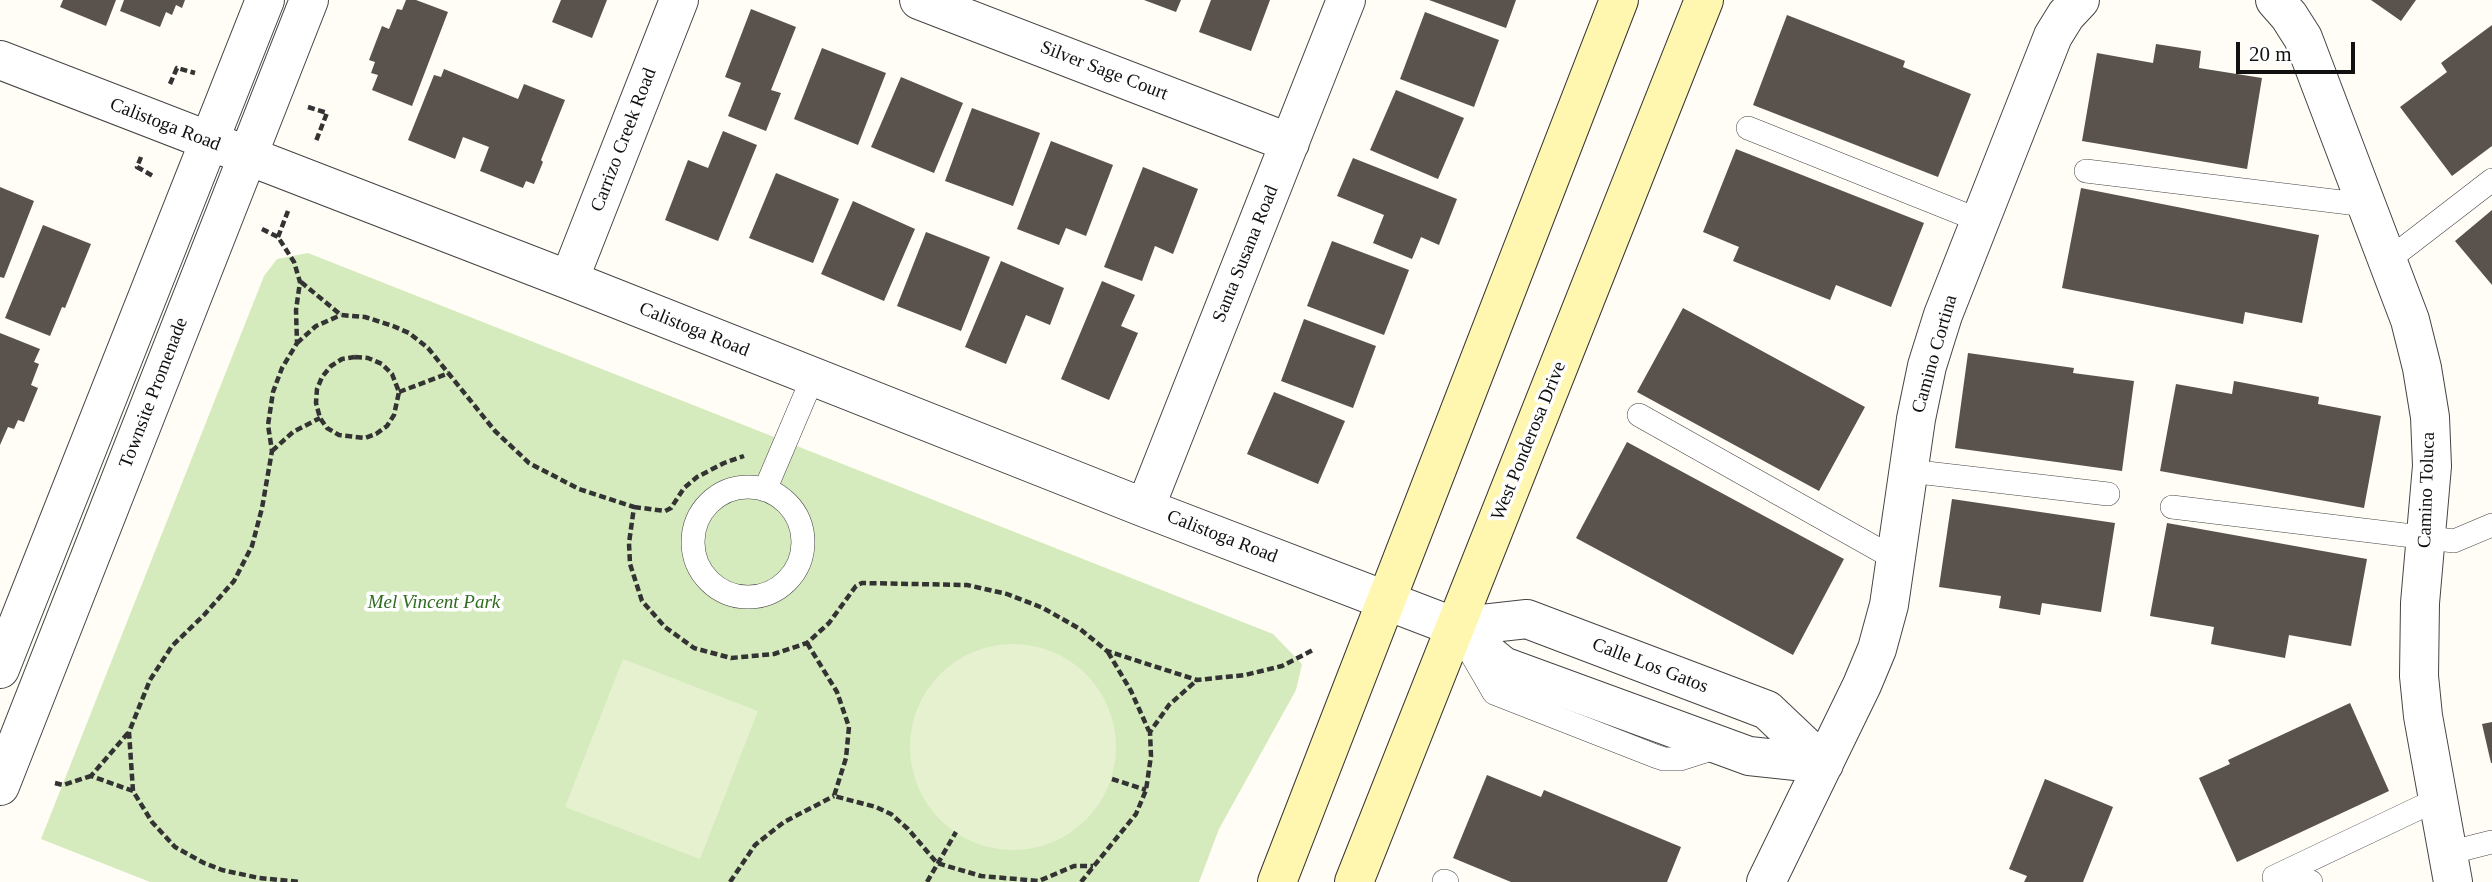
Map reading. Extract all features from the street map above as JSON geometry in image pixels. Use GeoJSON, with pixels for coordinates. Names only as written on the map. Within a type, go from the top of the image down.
{"type":"FeatureCollection","features":[{"type":"Feature","properties":{"kind":"main road"},"geometry":{"type":"LineString","coordinates":[[1277,882],[1619,0]]}},
{"type":"Feature","properties":{"kind":"main road","name":"West Ponderosa Drive"},"geometry":{"type":"LineString","coordinates":[[1354,882],[1704,0]]}},
{"type":"Feature","properties":{"kind":"street","name":"Townsite Promenade"},"geometry":{"type":"LineString","coordinates":[[0,669],[265,0]]}},
{"type":"Feature","properties":{"kind":"street","name":"Townsite Promenade"},"geometry":{"type":"LineString","coordinates":[[0,786],[309,0]]}},
{"type":"Feature","properties":{"kind":"street","name":"Carrizo Creek Road"},"geometry":{"type":"LineString","coordinates":[[569,281],[679,0]]}},
{"type":"Feature","properties":{"kind":"street","name":"Silver Sage Court"},"geometry":{"type":"LineString","coordinates":[[919,0],[1290,143]]}},
{"type":"Feature","properties":{"kind":"street","name":"Santa Susana Road"},"geometry":{"type":"LineString","coordinates":[[1145,508],[1346,0]]}},
{"type":"Feature","properties":{"kind":"street","name":"Camino Cortina"},"geometry":{"type":"LineString","coordinates":[[1824,764],[1877,649],[1889,605],[1916,419],[1927,366],[1943,315],[2053,36],[2066,15],[2080,0]]}},
{"type":"Feature","properties":{"kind":"street","name":"Camino Toluca"},"geometry":{"type":"LineString","coordinates":[[2275,0],[2303,38],[2410,320],[2422,368],[2430,417],[2432,466],[2418,640],[2419,676],[2423,716],[2450,867]]}},
{"type":"Feature","properties":{"kind":"street","name":"Calistoga Road"},"geometry":{"type":"LineString","coordinates":[[0,60],[1145,508],[1388,600]]}},
{"type":"Feature","properties":{"kind":"street","name":"Calle Los Gatos"},"geometry":{"type":"LineString","coordinates":[[1388,600],[1455,627],[1503,666],[1749,756],[1824,764]]}},
{"type":"Feature","properties":{"kind":"street","name":"Calle Los Gatos"},"geometry":{"type":"LineString","coordinates":[[1455,627],[1527,619],[1767,710],[1824,764]]}},
{"type":"Feature","properties":{"kind":"street"},"geometry":{"type":"LineString","coordinates":[[1766,882],[1824,764]]}},
{"type":"Feature","properties":{"kind":"lane"},"geometry":{"type":"LineString","coordinates":[[1748,128],[1980,220]]}},
{"type":"Feature","properties":{"kind":"lane"},"geometry":{"type":"LineString","coordinates":[[2086,171],[2367,205]]}},
{"type":"Feature","properties":{"kind":"lane"},"geometry":{"type":"LineString","coordinates":[[2388,261],[2492,180]]}},
{"type":"Feature","properties":{"kind":"lane"},"geometry":{"type":"LineString","coordinates":[[765,490],[813,377]]}},
{"type":"Feature","properties":{"kind":"lane"},"geometry":{"type":"LineString","coordinates":[[1639,415],[1897,560]]}},
{"type":"Feature","properties":{"kind":"lane"},"geometry":{"type":"LineString","coordinates":[[1909,471],[2108,494]]}},
{"type":"Feature","properties":{"kind":"lane"},"geometry":{"type":"LineString","coordinates":[[747,487],[765,490],[781,498],[793,511],[803,545],[799,563],[789,578],[776,589],[760,596],[742,597],[724,593],[709,582],[698,567],[693,549],[694,530],[701,514],[713,500],[729,491],[747,487]]}},
{"type":"Feature","properties":{"kind":"lane"},"geometry":{"type":"LineString","coordinates":[[2172,507],[2454,541],[2492,525]]}},
{"type":"Feature","properties":{"kind":"lane"},"geometry":{"type":"LineString","coordinates":[[2311,882],[2274,877],[2438,799]]}},
{"type":"Feature","properties":{"kind":"lane"},"geometry":{"type":"LineString","coordinates":[[2450,867],[2492,842]]}},
{"type":"Feature","properties":{"kind":"path"},"geometry":{"type":"LineString","coordinates":[[278,236],[295,261],[300,282],[296,310],[296,343]]}},
{"type":"Feature","properties":{"kind":"path"},"geometry":{"type":"LineString","coordinates":[[300,282],[341,315]]}},
{"type":"Feature","properties":{"kind":"path"},"geometry":{"type":"LineString","coordinates":[[55,783],[63,785],[91,776],[129,732],[149,680],[172,646],[234,581],[252,546],[262,508],[272,451],[268,425],[273,392],[296,343],[316,326],[341,315],[365,317],[409,333],[428,348],[495,432],[529,463],[579,489],[634,508],[665,512],[696,477],[743,457],[750,448]]}},
{"type":"Feature","properties":{"kind":"path"},"geometry":{"type":"LineString","coordinates":[[369,358],[382,364],[392,374],[399,392],[394,415],[387,426],[376,434],[365,438],[339,435],[327,428],[320,418],[316,403],[317,389],[331,366],[342,359],[369,358]]}},
{"type":"Feature","properties":{"kind":"path"},"geometry":{"type":"LineString","coordinates":[[399,392],[449,373]]}},
{"type":"Feature","properties":{"kind":"path"},"geometry":{"type":"LineString","coordinates":[[272,451],[293,432],[320,418]]}},
{"type":"Feature","properties":{"kind":"path"},"geometry":{"type":"LineString","coordinates":[[634,508],[629,543],[630,564],[642,601],[665,627],[694,648],[731,657],[774,654],[807,643],[829,623],[856,586],[862,583],[898,586],[967,585],[1007,594],[1043,608],[1080,629],[1107,651],[1131,691],[1150,732],[1150,757],[1146,790],[1136,814],[1081,882]]}},
{"type":"Feature","properties":{"kind":"path"},"geometry":{"type":"LineString","coordinates":[[807,643],[837,692],[849,727],[846,758],[834,796]]}},
{"type":"Feature","properties":{"kind":"path"},"geometry":{"type":"LineString","coordinates":[[1107,651],[1197,680],[1245,675],[1282,666],[1315,649]]}},
{"type":"Feature","properties":{"kind":"path"},"geometry":{"type":"LineString","coordinates":[[1150,732],[1169,705],[1197,680]]}},
{"type":"Feature","properties":{"kind":"path"},"geometry":{"type":"LineString","coordinates":[[129,732],[133,791],[152,822],[175,846],[222,870],[259,878],[301,882]]}},
{"type":"Feature","properties":{"kind":"path"},"geometry":{"type":"LineString","coordinates":[[91,776],[133,791]]}},
{"type":"Feature","properties":{"kind":"path"},"geometry":{"type":"LineString","coordinates":[[1111,779],[1146,790]]}},
{"type":"Feature","properties":{"kind":"path"},"geometry":{"type":"LineString","coordinates":[[730,882],[755,845],[784,822],[834,796],[876,807],[891,814],[908,829],[937,863],[981,876],[1039,882],[1074,866],[1093,866]]}},
{"type":"Feature","properties":{"kind":"path"},"geometry":{"type":"LineString","coordinates":[[927,882],[956,832]]}},
{"type":"Feature","properties":{"kind":"green space","name":"Mel Vincent Park"},"geometry":{"type":"Polygon","coordinates":[[[308,253],[1273,634],[1302,664],[1296,690],[1219,829],[1199,882],[150,882],[41,839],[264,276],[277,259],[308,253]]]}},
{"type":"Feature","properties":{"kind":"green space"},"geometry":{"type":"Polygon","coordinates":[[[1013,644],[1052,652],[1070,661],[1086,674],[1099,690],[1108,708],[1116,747],[1108,786],[1099,804],[1086,820],[1070,833],[1052,842],[1013,850],[974,842],[956,833],[940,820],[927,804],[918,786],[910,747],[918,708],[927,690],[940,674],[956,661],[974,652],[1013,644]]]}},
{"type":"Feature","properties":{"kind":"green space"},"geometry":{"type":"Polygon","coordinates":[[[623,659],[758,711],[700,859],[565,807],[623,659]]]}},
{"type":"Feature","properties":{"kind":"building"},"geometry":{"type":"Polygon","coordinates":[[[63,0],[116,0],[106,26],[60,7],[63,0]]]}},
{"type":"Feature","properties":{"kind":"building"},"geometry":{"type":"Polygon","coordinates":[[[124,0],[185,0],[182,8],[176,5],[172,15],[166,12],[160,27],[120,11],[124,0]]]}},
{"type":"Feature","properties":{"kind":"building"},"geometry":{"type":"Polygon","coordinates":[[[406,0],[416,0],[448,12],[412,106],[372,90],[378,75],[371,73],[375,62],[369,60],[382,26],[389,29],[397,9],[402,10],[406,0]]]}},
{"type":"Feature","properties":{"kind":"building"},"geometry":{"type":"Polygon","coordinates":[[[561,0],[607,0],[592,38],[552,22],[561,0]]]}},
{"type":"Feature","properties":{"kind":"building"},"geometry":{"type":"Polygon","coordinates":[[[1144,0],[1181,0],[1176,12],[1144,0]]]}},
{"type":"Feature","properties":{"kind":"building"},"geometry":{"type":"Polygon","coordinates":[[[1211,0],[1270,0],[1251,51],[1199,32],[1211,0]]]}},
{"type":"Feature","properties":{"kind":"building"},"geometry":{"type":"Polygon","coordinates":[[[1429,0],[1516,0],[1506,28],[1429,0]]]}},
{"type":"Feature","properties":{"kind":"building"},"geometry":{"type":"Polygon","coordinates":[[[2371,0],[2416,0],[2401,21],[2371,0]]]}},
{"type":"Feature","properties":{"kind":"building"},"geometry":{"type":"Polygon","coordinates":[[[751,9],[796,27],[771,90],[781,93],[766,131],[728,116],[741,83],[725,77],[751,9]]]}},
{"type":"Feature","properties":{"kind":"building"},"geometry":{"type":"Polygon","coordinates":[[[1425,12],[1499,40],[1474,107],[1400,79],[1425,12]]]}},
{"type":"Feature","properties":{"kind":"building"},"geometry":{"type":"Polygon","coordinates":[[[1787,15],[1905,61],[1903,67],[1971,94],[1938,177],[1753,105],[1787,15]]]}},
{"type":"Feature","properties":{"kind":"building"},"geometry":{"type":"Polygon","coordinates":[[[2492,25],[2492,146],[2452,176],[2400,107],[2447,72],[2441,63],[2492,25]]]}},
{"type":"Feature","properties":{"kind":"building"},"geometry":{"type":"Polygon","coordinates":[[[2156,44],[2201,51],[2199,68],[2262,78],[2247,169],[2082,141],[2097,53],[2153,63],[2156,44]]]}},
{"type":"Feature","properties":{"kind":"building"},"geometry":{"type":"Polygon","coordinates":[[[822,48],[886,73],[858,145],[794,119],[822,48]]]}},
{"type":"Feature","properties":{"kind":"building"},"geometry":{"type":"Polygon","coordinates":[[[444,69],[518,99],[524,84],[565,100],[534,184],[526,181],[523,188],[480,171],[489,147],[463,137],[455,159],[408,140],[434,75],[441,77],[444,69]]]}},
{"type":"Feature","properties":{"kind":"building"},"geometry":{"type":"Polygon","coordinates":[[[901,77],[963,103],[934,173],[871,147],[901,77]]]}},
{"type":"Feature","properties":{"kind":"building"},"geometry":{"type":"Polygon","coordinates":[[[1396,90],[1464,118],[1438,179],[1370,150],[1396,90]]]}},
{"type":"Feature","properties":{"kind":"building"},"geometry":{"type":"Polygon","coordinates":[[[972,108],[1040,133],[1013,206],[945,181],[972,108]]]}},
{"type":"Feature","properties":{"kind":"building"},"geometry":{"type":"Polygon","coordinates":[[[723,131],[757,145],[718,241],[665,220],[688,160],[708,168],[723,131]]]}},
{"type":"Feature","properties":{"kind":"building"},"geometry":{"type":"Polygon","coordinates":[[[1051,141],[1113,165],[1086,236],[1066,228],[1059,245],[1017,229],[1051,141]]]}},
{"type":"Feature","properties":{"kind":"building"},"geometry":{"type":"Polygon","coordinates":[[[1736,149],[1924,223],[1891,307],[1836,285],[1830,300],[1733,261],[1739,247],[1703,232],[1736,149]]]}},
{"type":"Feature","properties":{"kind":"building"},"geometry":{"type":"Polygon","coordinates":[[[1353,158],[1457,199],[1439,245],[1421,237],[1412,259],[1373,243],[1384,215],[1337,196],[1353,158]]]}},
{"type":"Feature","properties":{"kind":"building"},"geometry":{"type":"Polygon","coordinates":[[[1143,167],[1198,189],[1173,254],[1155,246],[1142,281],[1104,267],[1143,167]]]}},
{"type":"Feature","properties":{"kind":"building"},"geometry":{"type":"Polygon","coordinates":[[[776,173],[839,199],[813,263],[749,238],[776,173]]]}},
{"type":"Feature","properties":{"kind":"building"},"geometry":{"type":"Polygon","coordinates":[[[0,187],[34,201],[4,278],[0,277],[0,187]]]}},
{"type":"Feature","properties":{"kind":"building"},"geometry":{"type":"Polygon","coordinates":[[[2081,188],[2319,235],[2302,323],[2245,312],[2243,324],[2062,288],[2081,188]]]}},
{"type":"Feature","properties":{"kind":"building"},"geometry":{"type":"Polygon","coordinates":[[[853,201],[915,229],[884,301],[821,274],[853,201]]]}},
{"type":"Feature","properties":{"kind":"building"},"geometry":{"type":"Polygon","coordinates":[[[2492,210],[2492,285],[2455,241],[2492,210]]]}},
{"type":"Feature","properties":{"kind":"building"},"geometry":{"type":"Polygon","coordinates":[[[43,225],[91,244],[65,308],[62,307],[50,336],[5,318],[43,225]]]}},
{"type":"Feature","properties":{"kind":"building"},"geometry":{"type":"Polygon","coordinates":[[[926,232],[990,257],[961,331],[897,306],[926,232]]]}},
{"type":"Feature","properties":{"kind":"building"},"geometry":{"type":"Polygon","coordinates":[[[1332,241],[1409,270],[1384,335],[1307,306],[1332,241]]]}},
{"type":"Feature","properties":{"kind":"building"},"geometry":{"type":"Polygon","coordinates":[[[1001,261],[1064,288],[1050,325],[1026,315],[1006,364],[965,347],[1001,261]]]}},
{"type":"Feature","properties":{"kind":"building"},"geometry":{"type":"Polygon","coordinates":[[[1102,281],[1135,295],[1121,326],[1138,333],[1109,400],[1061,379],[1102,281]]]}},
{"type":"Feature","properties":{"kind":"building"},"geometry":{"type":"Polygon","coordinates":[[[1683,308],[1865,407],[1819,491],[1637,392],[1683,308]]]}},
{"type":"Feature","properties":{"kind":"building"},"geometry":{"type":"Polygon","coordinates":[[[1304,319],[1376,346],[1353,408],[1281,381],[1304,319]]]}},
{"type":"Feature","properties":{"kind":"building"},"geometry":{"type":"Polygon","coordinates":[[[0,333],[40,349],[34,362],[39,364],[31,385],[38,388],[24,422],[18,420],[14,429],[8,427],[0,445],[0,333]]]}},
{"type":"Feature","properties":{"kind":"building"},"geometry":{"type":"Polygon","coordinates":[[[1968,353],[2074,368],[2073,373],[2134,381],[2122,471],[1955,448],[1968,353]]]}},
{"type":"Feature","properties":{"kind":"building"},"geometry":{"type":"Polygon","coordinates":[[[2234,381],[2319,397],[2318,404],[2381,416],[2364,508],[2160,471],[2176,384],[2232,394],[2234,381]]]}},
{"type":"Feature","properties":{"kind":"building"},"geometry":{"type":"Polygon","coordinates":[[[1274,392],[1345,421],[1318,484],[1247,454],[1274,392]]]}},
{"type":"Feature","properties":{"kind":"building"},"geometry":{"type":"Polygon","coordinates":[[[1627,442],[1844,559],[1793,655],[1576,538],[1627,442]]]}},
{"type":"Feature","properties":{"kind":"building"},"geometry":{"type":"Polygon","coordinates":[[[1952,499],[2115,523],[2101,612],[2042,603],[2040,615],[1999,608],[2001,596],[1939,587],[1952,499]]]}},
{"type":"Feature","properties":{"kind":"building"},"geometry":{"type":"Polygon","coordinates":[[[2167,523],[2367,559],[2351,646],[2289,635],[2285,658],[2211,644],[2214,627],[2150,616],[2167,523]]]}},
{"type":"Feature","properties":{"kind":"building"},"geometry":{"type":"Polygon","coordinates":[[[2350,703],[2389,791],[2237,862],[2199,778],[2230,764],[2228,760],[2350,703]]]}},
{"type":"Feature","properties":{"kind":"building"},"geometry":{"type":"Polygon","coordinates":[[[2492,722],[2492,763],[2491,763],[2482,724],[2492,722]]]}},
{"type":"Feature","properties":{"kind":"building"},"geometry":{"type":"Polygon","coordinates":[[[1487,775],[1541,797],[1544,790],[1681,847],[1667,882],[1511,882],[1453,858],[1487,775]]]}},
{"type":"Feature","properties":{"kind":"building"},"geometry":{"type":"Polygon","coordinates":[[[2045,779],[2113,807],[2083,882],[2024,882],[2027,876],[2009,869],[2045,779]]]}}]}
